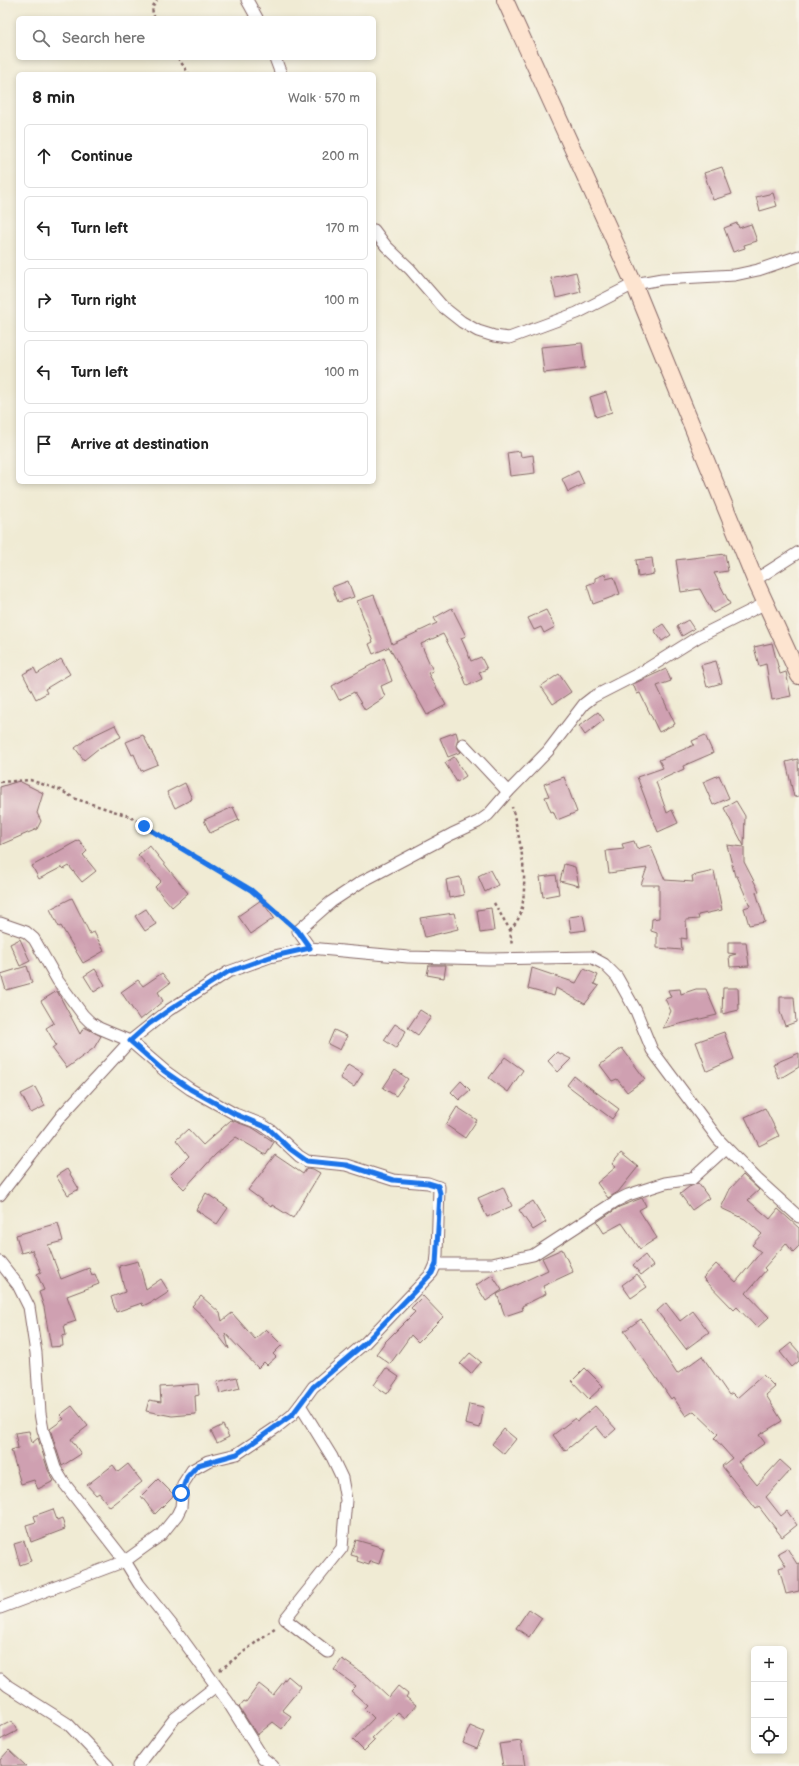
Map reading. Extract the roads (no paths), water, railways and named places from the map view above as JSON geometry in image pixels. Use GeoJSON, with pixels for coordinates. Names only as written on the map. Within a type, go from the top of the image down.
{"type":"FeatureCollection","features":[{"type":"Feature","properties":{"kind":"street"},"geometry":{"type":"LineString","coordinates":[[247,0],[256,16]]}},
{"type":"Feature","properties":{"kind":"street"},"geometry":{"type":"LineString","coordinates":[[505,0],[634,284],[755,580],[799,676]]}},
{"type":"Feature","properties":{"kind":"street"},"geometry":{"type":"LineString","coordinates":[[276,60],[280,72]]}},
{"type":"Feature","properties":{"kind":"street"},"geometry":{"type":"LineString","coordinates":[[376,233],[386,246],[410,269],[443,307],[462,322],[478,331],[494,336],[509,338],[524,334],[577,313],[634,284],[662,279],[735,275],[758,270],[799,256]]}},
{"type":"Feature","properties":{"kind":"street"},"geometry":{"type":"LineString","coordinates":[[755,580],[799,552]]}},
{"type":"Feature","properties":{"kind":"street"},"geometry":{"type":"LineString","coordinates":[[310,948],[298,931],[331,902],[361,882],[478,822],[498,805],[508,792],[548,751],[584,704],[642,672],[698,637],[766,602]]}},
{"type":"Feature","properties":{"kind":"street"},"geometry":{"type":"LineString","coordinates":[[463,744],[494,775],[508,792]]}},
{"type":"Feature","properties":{"kind":"street"},"geometry":{"type":"LineString","coordinates":[[0,923],[26,932],[34,939],[58,981],[83,1015],[99,1028],[130,1041],[164,1071],[190,1089],[235,1114],[268,1128],[290,1149],[307,1161],[346,1165],[393,1180],[428,1183],[438,1186],[440,1193],[436,1264],[432,1273],[365,1343],[313,1387],[300,1406],[276,1427],[237,1454],[208,1461],[192,1470],[183,1484],[181,1507],[177,1515],[161,1535],[125,1561],[0,1608]]}},
{"type":"Feature","properties":{"kind":"street"},"geometry":{"type":"LineString","coordinates":[[0,1195],[62,1115],[130,1041],[156,1019],[228,972],[270,957],[310,948],[408,957],[591,957],[604,964],[617,977],[632,1004],[652,1050],[726,1148],[799,1217]]}},
{"type":"Feature","properties":{"kind":"street"},"geometry":{"type":"LineString","coordinates":[[436,1264],[492,1264],[533,1255],[616,1201],[628,1195],[665,1183],[692,1178],[726,1148]]}},
{"type":"Feature","properties":{"kind":"street"},"geometry":{"type":"LineString","coordinates":[[0,1262],[18,1285],[29,1307],[36,1353],[41,1419],[55,1468],[64,1483],[125,1561],[138,1584],[172,1625],[213,1682],[263,1758],[273,1766]]}},
{"type":"Feature","properties":{"kind":"street"},"geometry":{"type":"LineString","coordinates":[[300,1406],[332,1457],[342,1478],[346,1500],[342,1548],[285,1620],[328,1652]]}},
{"type":"Feature","properties":{"kind":"street"},"geometry":{"type":"LineString","coordinates":[[0,1679],[8,1686],[68,1724],[108,1766]]}},
{"type":"Feature","properties":{"kind":"street"},"geometry":{"type":"LineString","coordinates":[[138,1766],[175,1718],[213,1682]]}}]}
